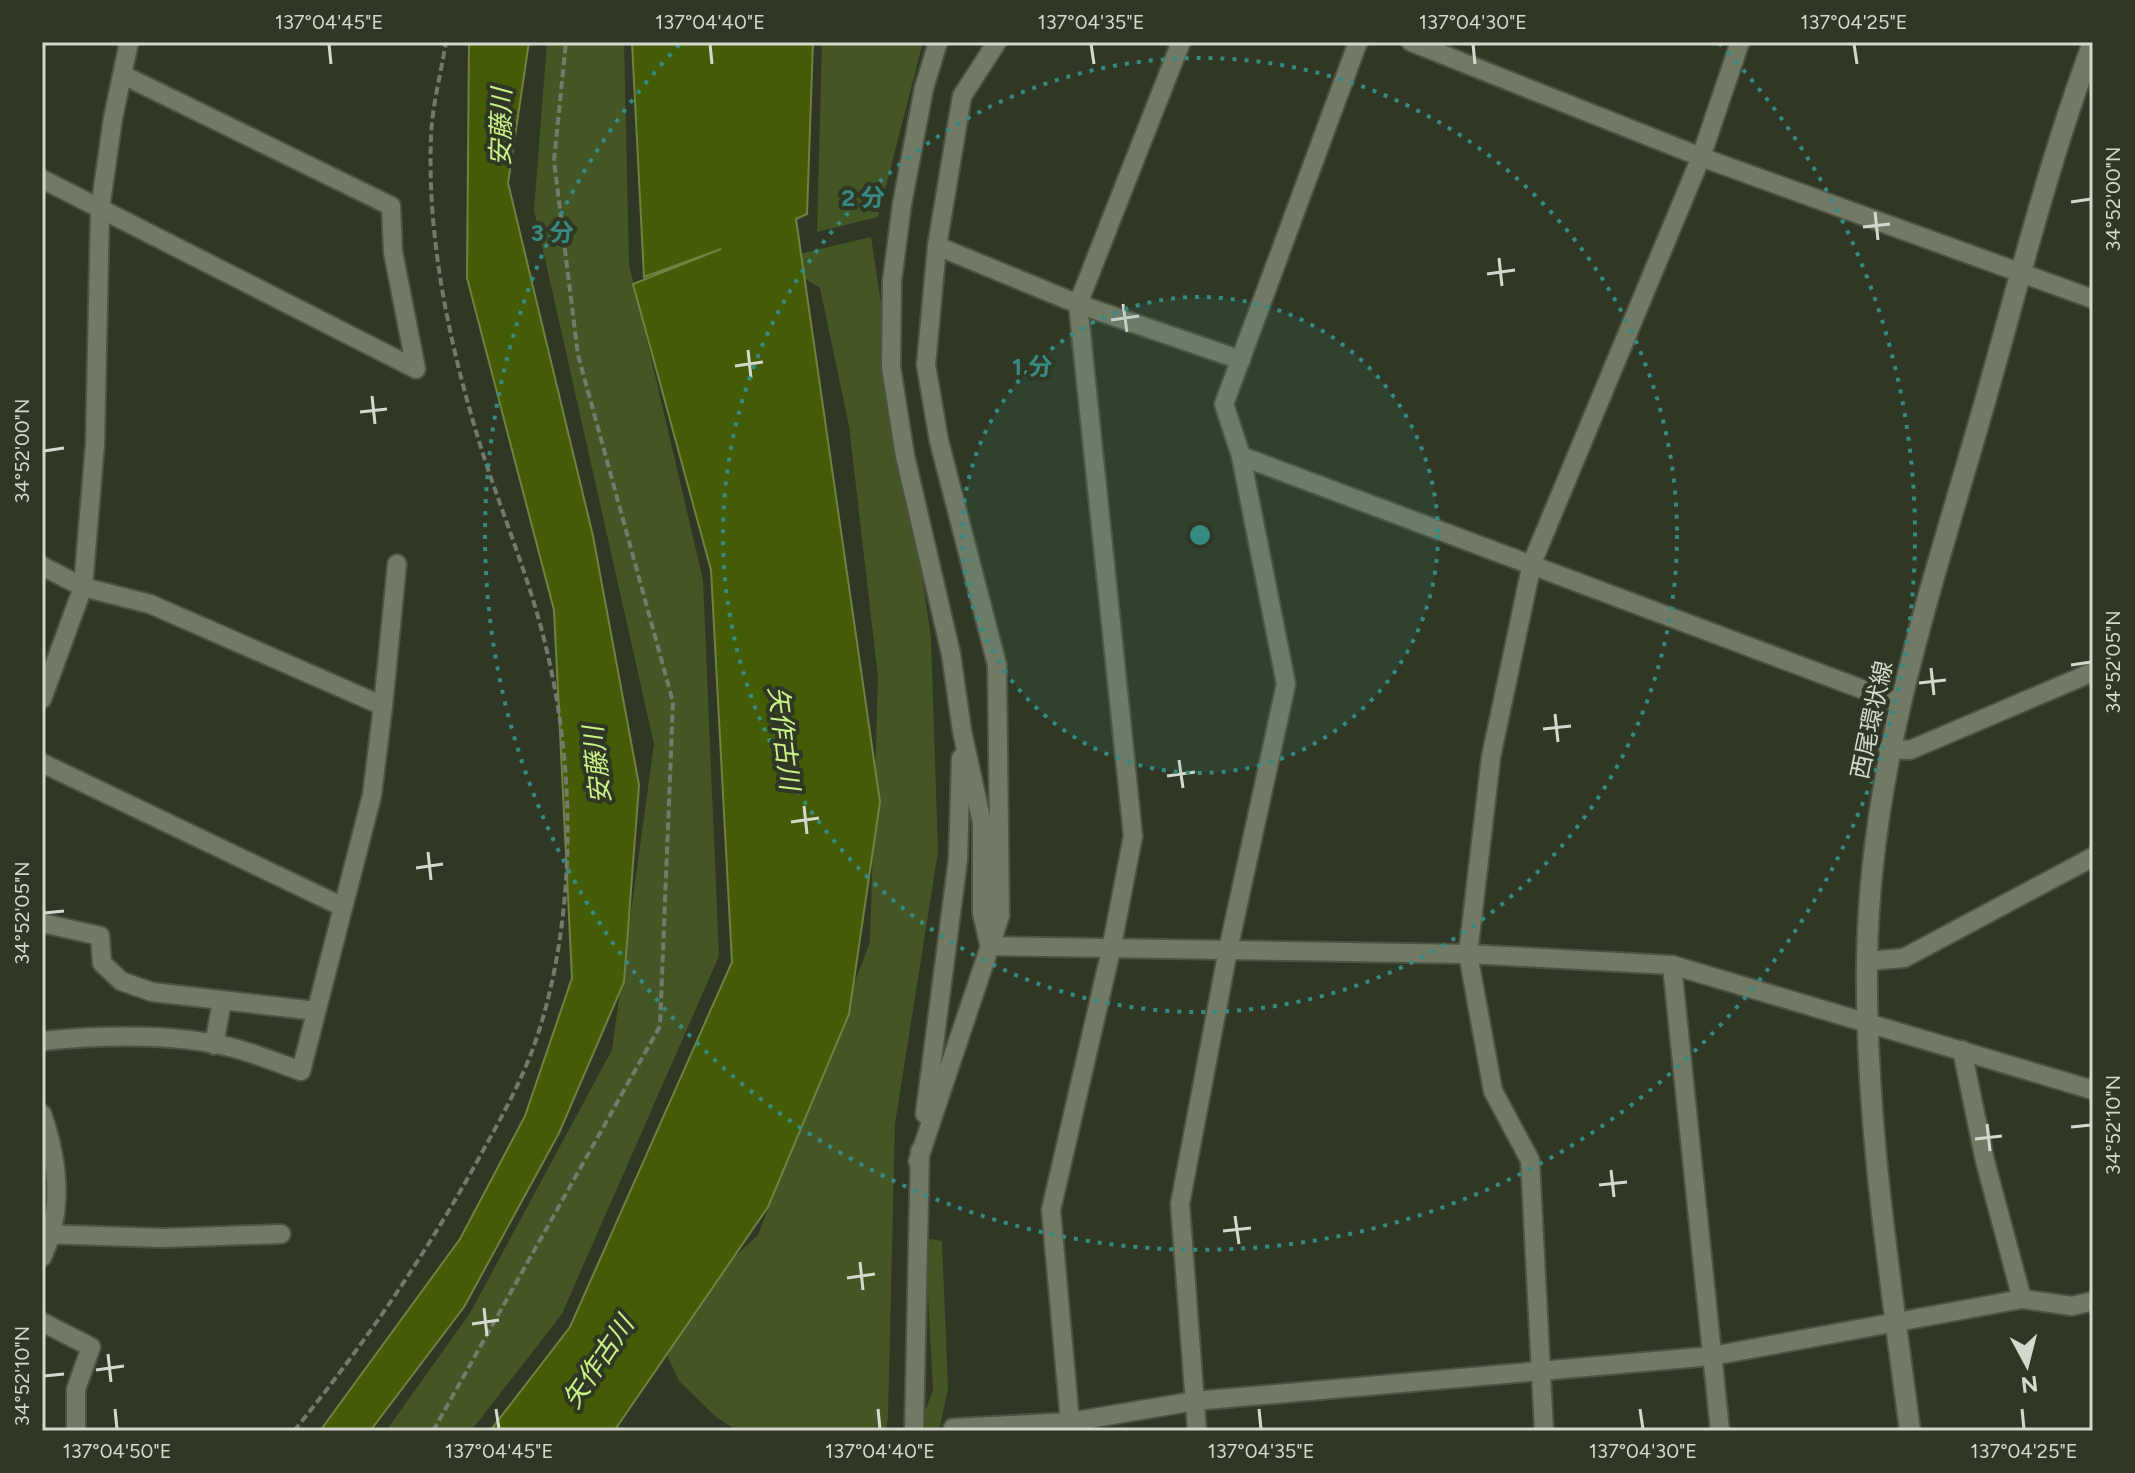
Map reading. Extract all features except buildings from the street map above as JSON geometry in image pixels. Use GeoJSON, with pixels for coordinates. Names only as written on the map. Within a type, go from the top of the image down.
{"type":"FeatureCollection","features":[{"type":"Feature","properties":{"kind":"main road","name":"西尾環状線"},"geometry":{"type":"LineString","coordinates":[[1910,1431],[1871,1106],[1867,961],[1873,869],[1888,749],[2022,273],[2093,43]]}},
{"type":"Feature","properties":{"kind":"street"},"geometry":{"type":"LineString","coordinates":[[42,699],[83,587],[95,444],[100,209],[129,42]]}},
{"type":"Feature","properties":{"kind":"street"},"geometry":{"type":"LineString","coordinates":[[938,42],[924,88],[902,204],[892,281],[891,367],[905,456],[951,654],[962,731],[982,823],[982,913],[990,946]]}},
{"type":"Feature","properties":{"kind":"street"},"geometry":{"type":"LineString","coordinates":[[918,1161],[1000,916],[997,665],[939,441],[926,365],[937,246],[962,96],[997,42]]}},
{"type":"Feature","properties":{"kind":"street"},"geometry":{"type":"LineString","coordinates":[[1070,1422],[1051,1210],[1111,950],[1133,836],[1078,304],[1181,42]]}},
{"type":"Feature","properties":{"kind":"street"},"geometry":{"type":"LineString","coordinates":[[1197,1431],[1180,1204],[1228,950],[1286,684],[1241,456],[1224,404],[1358,42]]}},
{"type":"Feature","properties":{"kind":"street"},"geometry":{"type":"LineString","coordinates":[[1411,42],[1701,157],[2093,299]]}},
{"type":"Feature","properties":{"kind":"street"},"geometry":{"type":"LineString","coordinates":[[1544,1431],[1530,1160],[1493,1091],[1468,954],[1491,757],[1532,563],[1701,157],[1740,42]]}},
{"type":"Feature","properties":{"kind":"street"},"geometry":{"type":"LineString","coordinates":[[42,179],[416,369],[393,252],[391,206],[123,75]]}},
{"type":"Feature","properties":{"kind":"street"},"geometry":{"type":"LineString","coordinates":[[937,246],[1078,304],[1241,360]]}},
{"type":"Feature","properties":{"kind":"street"},"geometry":{"type":"LineString","coordinates":[[1241,456],[1899,703]]}},
{"type":"Feature","properties":{"kind":"street"},"geometry":{"type":"LineString","coordinates":[[42,1041],[99,1036],[214,1045],[301,1071],[372,795],[397,564]]}},
{"type":"Feature","properties":{"kind":"street"},"geometry":{"type":"LineString","coordinates":[[42,566],[83,587],[150,604],[383,706]]}},
{"type":"Feature","properties":{"kind":"street"},"geometry":{"type":"LineString","coordinates":[[1888,749],[1910,750],[2093,672]]}},
{"type":"Feature","properties":{"kind":"street"},"geometry":{"type":"LineString","coordinates":[[914,1431],[918,1161],[958,859],[962,731]]}},
{"type":"Feature","properties":{"kind":"street"},"geometry":{"type":"LineString","coordinates":[[42,763],[343,907]]}},
{"type":"Feature","properties":{"kind":"street"},"geometry":{"type":"LineString","coordinates":[[1867,961],[1904,958],[2093,857]]}},
{"type":"Feature","properties":{"kind":"street"},"geometry":{"type":"LineString","coordinates":[[42,923],[100,936],[102,963],[121,981],[179,998],[316,1011]]}},
{"type":"Feature","properties":{"kind":"street"},"geometry":{"type":"LineString","coordinates":[[990,946],[1468,954],[1672,965],[2093,1088]]}},
{"type":"Feature","properties":{"kind":"street"},"geometry":{"type":"LineString","coordinates":[[1672,965],[1720,1431]]}},
{"type":"Feature","properties":{"kind":"street"},"geometry":{"type":"LineString","coordinates":[[214,1045],[222,1001]]}},
{"type":"Feature","properties":{"kind":"street"},"geometry":{"type":"LineString","coordinates":[[1962,1050],[1985,1161],[2022,1299]]}},
{"type":"Feature","properties":{"kind":"street"},"geometry":{"type":"LineString","coordinates":[[42,1114],[58,1175],[42,1257]]}},
{"type":"Feature","properties":{"kind":"street"},"geometry":{"type":"LineString","coordinates":[[46,1234],[177,1238],[281,1234]]}},
{"type":"Feature","properties":{"kind":"street"},"geometry":{"type":"LineString","coordinates":[[953,1428],[1070,1422],[1195,1401],[1712,1356],[2022,1299],[2072,1306],[2093,1301]]}},
{"type":"Feature","properties":{"kind":"street"},"geometry":{"type":"LineString","coordinates":[[42,1322],[91,1347],[76,1389],[76,1431]]}},
{"type":"Feature","properties":{"kind":"path"},"geometry":{"type":"LineString","coordinates":[[294,1431],[356,1354],[425,1254],[494,1129],[535,1041],[557,945],[567,846],[565,753],[545,643],[478,437],[450,327],[435,242],[431,136],[446,42]]}},
{"type":"Feature","properties":{"kind":"path"},"geometry":{"type":"LineString","coordinates":[[433,1431],[660,1026],[673,702],[578,355],[554,161],[566,42]]}},
{"type":"Feature","properties":{"kind":"shaded area"},"geometry":{"type":"Polygon","coordinates":[[[547,42],[624,42],[629,264],[703,580],[719,956],[562,1314],[471,1431],[386,1431],[470,1313],[612,1050],[654,744],[534,210],[547,42]]]}},
{"type":"Feature","properties":{"kind":"shaded area"},"geometry":{"type":"Polygon","coordinates":[[[822,42],[923,42],[878,217],[817,232],[822,42]]]}},
{"type":"Feature","properties":{"kind":"shaded area"},"geometry":{"type":"Polygon","coordinates":[[[871,237],[931,637],[938,852],[895,1124],[888,1417],[886,1431],[738,1431],[716,1417],[679,1381],[656,1331],[758,1235],[870,942],[878,677],[849,426],[820,288],[774,260],[871,237]]]}},
{"type":"Feature","properties":{"kind":"shaded area"},"geometry":{"type":"Polygon","coordinates":[[[925,1238],[942,1241],[948,1389],[939,1431],[918,1431],[933,1390],[925,1238]]]}},
{"type":"Feature","properties":{"kind":"water","name":"安藤川"},"geometry":{"type":"Polygon","coordinates":[[[469,42],[529,42],[508,183],[593,536],[639,785],[624,982],[559,1133],[464,1307],[370,1431],[320,1431],[460,1239],[525,1116],[572,978],[554,610],[467,278],[469,42]]]}},
{"type":"Feature","properties":{"kind":"water","name":"矢作古川"},"geometry":{"type":"Polygon","coordinates":[[[632,42],[813,42],[807,214],[796,219],[880,802],[849,1014],[768,1207],[614,1431],[490,1431],[570,1327],[732,962],[711,570],[633,284],[721,249],[644,277],[632,42]]]}}]}
